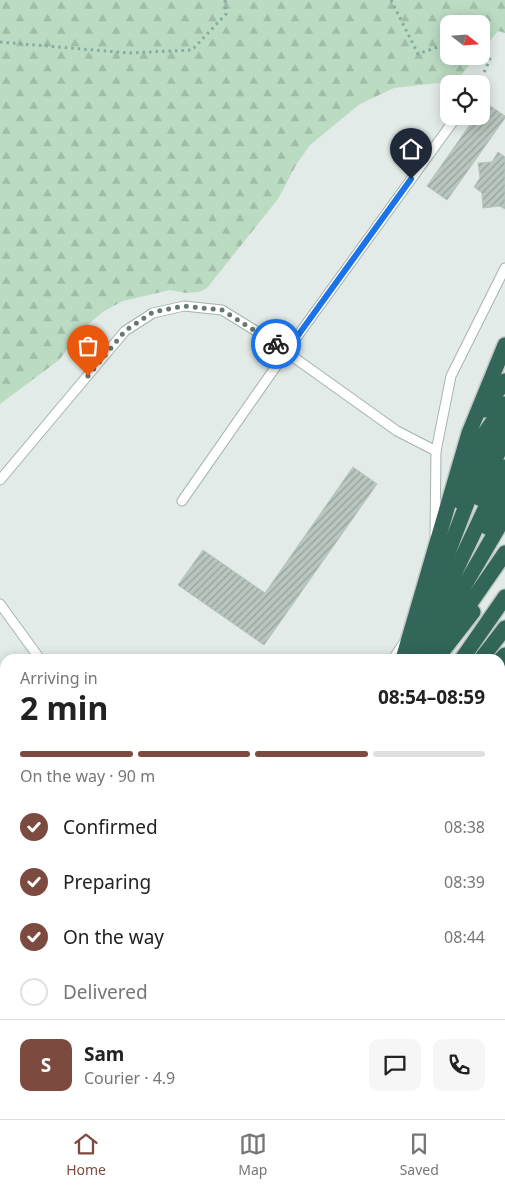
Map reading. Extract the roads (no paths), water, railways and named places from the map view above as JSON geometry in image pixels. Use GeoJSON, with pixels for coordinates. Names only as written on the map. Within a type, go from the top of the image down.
{"type":"FeatureCollection","features":[{"type":"Feature","properties":{"kind":"highway"},"geometry":{"type":"LineString","coordinates":[[409,654],[412,632],[469,432],[505,345]]}},
{"type":"Feature","properties":{"kind":"highway"},"geometry":{"type":"LineString","coordinates":[[469,432],[505,381]]}},
{"type":"Feature","properties":{"kind":"highway"},"geometry":{"type":"LineString","coordinates":[[410,654],[480,440],[505,404]]}},
{"type":"Feature","properties":{"kind":"highway"},"geometry":{"type":"LineString","coordinates":[[410,654],[478,474],[490,446],[505,423]]}},
{"type":"Feature","properties":{"kind":"highway"},"geometry":{"type":"LineString","coordinates":[[410,654],[498,453],[505,443]]}},
{"type":"Feature","properties":{"kind":"highway"},"geometry":{"type":"LineString","coordinates":[[411,654],[505,467]]}},
{"type":"Feature","properties":{"kind":"highway"},"geometry":{"type":"LineString","coordinates":[[421,654],[505,492]]}},
{"type":"Feature","properties":{"kind":"highway"},"geometry":{"type":"LineString","coordinates":[[425,654],[505,516]]}},
{"type":"Feature","properties":{"kind":"highway"},"geometry":{"type":"LineString","coordinates":[[430,654],[505,537]]}},
{"type":"Feature","properties":{"kind":"highway"},"geometry":{"type":"LineString","coordinates":[[434,654],[505,553]]}},
{"type":"Feature","properties":{"kind":"highway"},"geometry":{"type":"LineString","coordinates":[[441,654],[505,572]]}},
{"type":"Feature","properties":{"kind":"highway"},"geometry":{"type":"LineString","coordinates":[[465,654],[505,597]]}},
{"type":"Feature","properties":{"kind":"highway"},"geometry":{"type":"LineString","coordinates":[[476,654],[505,615]]}},
{"type":"Feature","properties":{"kind":"highway"},"geometry":{"type":"LineString","coordinates":[[485,654],[505,628]]}},
{"type":"Feature","properties":{"kind":"highway"},"geometry":{"type":"LineString","coordinates":[[493,654],[505,640]]}},
{"type":"Feature","properties":{"kind":"lane"},"geometry":{"type":"LineString","coordinates":[[182,501],[286,352],[450,125]]}},
{"type":"Feature","properties":{"kind":"lane"},"geometry":{"type":"LineString","coordinates":[[435,551],[436,451],[451,376],[505,268]]}},
{"type":"Feature","properties":{"kind":"lane"},"geometry":{"type":"LineString","coordinates":[[0,480],[125,331],[153,312],[184,306],[222,310],[264,336],[398,431],[436,451]]}},
{"type":"Feature","properties":{"kind":"lane"},"geometry":{"type":"LineString","coordinates":[[0,604],[36,654]]}},
{"type":"Feature","properties":{"kind":"lane"},"geometry":{"type":"LineString","coordinates":[[397,654],[412,632]]}}]}
